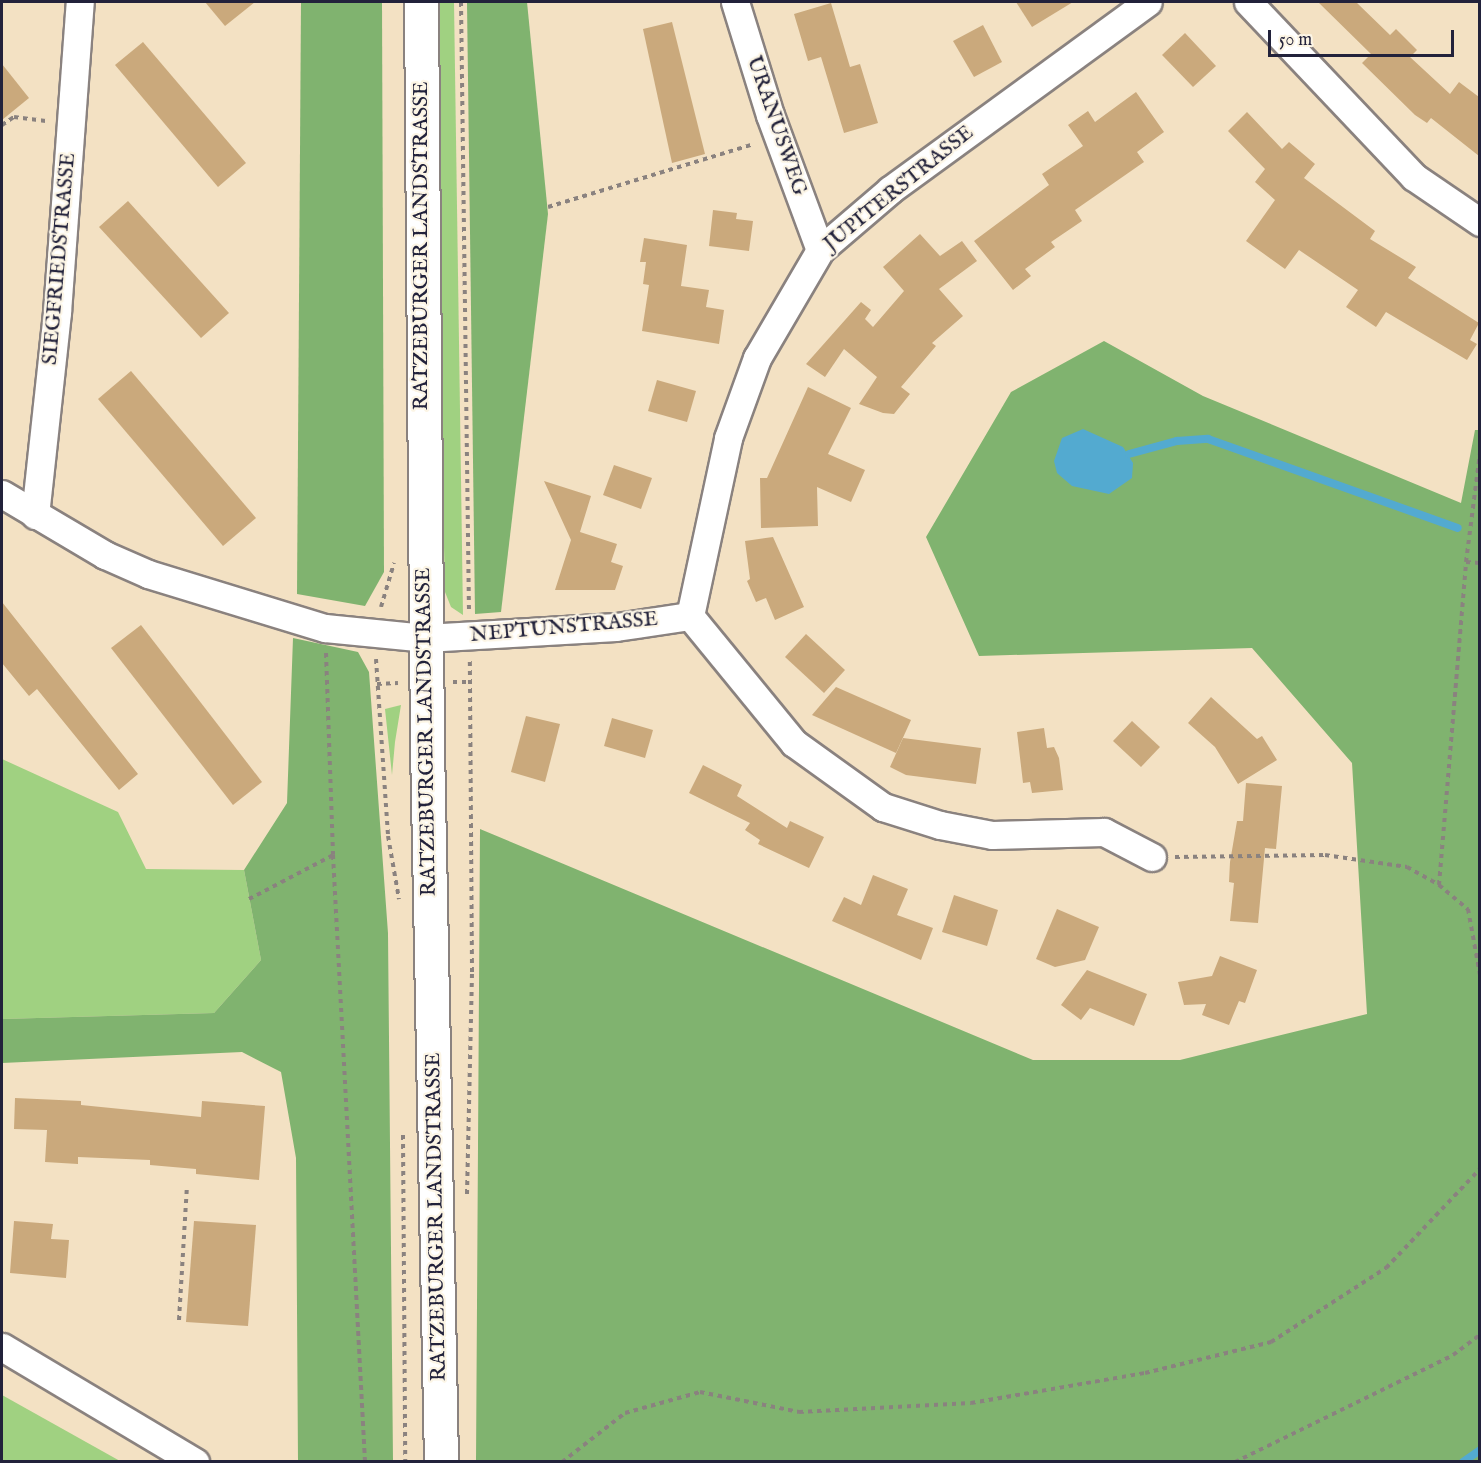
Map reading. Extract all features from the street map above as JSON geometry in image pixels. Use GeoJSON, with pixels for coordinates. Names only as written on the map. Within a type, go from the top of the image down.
{"type":"FeatureCollection","features":[{"type":"Feature","properties":{"kind":"main road","name":"RATZEBURGER LANDSTRASSE"},"geometry":{"type":"LineString","coordinates":[[421,2],[425,638],[441,1461]]}},
{"type":"Feature","properties":{"kind":"street","name":"SIEGFRIEDSTRASSE"},"geometry":{"type":"LineString","coordinates":[[35,515],[57,312],[80,2]]}},
{"type":"Feature","properties":{"kind":"street","name":"URANUSWEG"},"geometry":{"type":"LineString","coordinates":[[735,2],[778,137],[820,250]]}},
{"type":"Feature","properties":{"kind":"street","name":"JUPITERSTRASSE"},"geometry":{"type":"LineString","coordinates":[[690,616],[728,438],[757,358],[820,250],[890,190],[1148,2]]}},
{"type":"Feature","properties":{"kind":"street"},"geometry":{"type":"LineString","coordinates":[[1248,2],[1414,177],[1479,222]]}},
{"type":"Feature","properties":{"kind":"street","name":"NEPTUNSTRASSE"},"geometry":{"type":"LineString","coordinates":[[2,494],[105,555],[148,574],[325,628],[425,638],[616,627],[690,616]]}},
{"type":"Feature","properties":{"kind":"street"},"geometry":{"type":"LineString","coordinates":[[690,616],[794,743],[883,807],[940,825],[992,835],[1104,832],[1152,857]]}},
{"type":"Feature","properties":{"kind":"street"},"geometry":{"type":"LineString","coordinates":[[2,1347],[195,1461]]}},
{"type":"Feature","properties":{"kind":"path"},"geometry":{"type":"LineString","coordinates":[[461,2],[471,822],[471,1081],[466,1206]]}},
{"type":"Feature","properties":{"kind":"path"},"geometry":{"type":"LineString","coordinates":[[2,125],[14,117],[71,124]]}},
{"type":"Feature","properties":{"kind":"path"},"geometry":{"type":"LineString","coordinates":[[548,207],[778,137]]}},
{"type":"Feature","properties":{"kind":"path"},"geometry":{"type":"LineString","coordinates":[[1438,885],[1466,562],[1479,452]]}},
{"type":"Feature","properties":{"kind":"path"},"geometry":{"type":"LineString","coordinates":[[395,561],[378,615],[377,634],[388,826],[399,906]]}},
{"type":"Feature","properties":{"kind":"path"},"geometry":{"type":"LineString","coordinates":[[1466,562],[1479,563]]}},
{"type":"Feature","properties":{"kind":"path"},"geometry":{"type":"LineString","coordinates":[[325,628],[333,855],[365,1461]]}},
{"type":"Feature","properties":{"kind":"path"},"geometry":{"type":"LineString","coordinates":[[249,899],[333,855]]}},
{"type":"Feature","properties":{"kind":"path"},"geometry":{"type":"LineString","coordinates":[[1152,857],[1325,855],[1407,867],[1438,885],[1468,909],[1479,975]]}},
{"type":"Feature","properties":{"kind":"path"},"geometry":{"type":"LineString","coordinates":[[403,1125],[405,1461]]}},
{"type":"Feature","properties":{"kind":"path"},"geometry":{"type":"LineString","coordinates":[[562,1461],[625,1413],[700,1392],[799,1412],[971,1403],[1145,1373],[1271,1342],[1386,1268],[1479,1170]]}},
{"type":"Feature","properties":{"kind":"path"},"geometry":{"type":"LineString","coordinates":[[180,1320],[187,1186]]}},
{"type":"Feature","properties":{"kind":"path"},"geometry":{"type":"LineString","coordinates":[[1235,1461],[1453,1355],[1479,1335]]}},
{"type":"Feature","properties":{"kind":"green space"},"geometry":{"type":"Polygon","coordinates":[[[301,2],[382,2],[384,572],[365,606],[297,594],[301,2]]]}},
{"type":"Feature","properties":{"kind":"green space"},"geometry":{"type":"Polygon","coordinates":[[[432,2],[454,2],[463,615],[451,607],[445,592],[432,2]]]}},
{"type":"Feature","properties":{"kind":"green space"},"geometry":{"type":"Polygon","coordinates":[[[467,2],[527,2],[548,214],[501,612],[475,614],[467,2]]]}},
{"type":"Feature","properties":{"kind":"green space"},"geometry":{"type":"Polygon","coordinates":[[[1104,341],[1203,396],[1461,503],[1475,430],[1479,430],[1479,1461],[476,1462],[480,829],[1033,1060],[1180,1060],[1367,1014],[1352,763],[1252,648],[979,656],[926,537],[1011,392],[1104,341]]]}},
{"type":"Feature","properties":{"kind":"green space"},"geometry":{"type":"Polygon","coordinates":[[[293,638],[358,652],[369,672],[388,933],[393,1461],[298,1461],[296,1158],[281,1072],[242,1052],[2,1063],[2,1019],[214,1013],[261,960],[244,870],[287,803],[293,638]]]}},
{"type":"Feature","properties":{"kind":"green space"},"geometry":{"type":"Polygon","coordinates":[[[401,705],[395,742],[392,775],[385,709],[401,705]]]}},
{"type":"Feature","properties":{"kind":"green space"},"geometry":{"type":"Polygon","coordinates":[[[2,759],[118,812],[146,869],[244,870],[261,960],[214,1013],[2,1019],[2,759]]]}},
{"type":"Feature","properties":{"kind":"green space"},"geometry":{"type":"Polygon","coordinates":[[[2,1395],[120,1461],[2,1461],[2,1395]]]}},
{"type":"Feature","properties":{"kind":"water"},"geometry":{"type":"Polygon","coordinates":[[[1083,429],[1123,447],[1133,463],[1132,478],[1109,494],[1072,486],[1057,473],[1054,461],[1062,438],[1083,429]]]}},
{"type":"Feature","properties":{"kind":"building"},"geometry":{"type":"Polygon","coordinates":[[[205,2],[255,2],[225,26],[205,2]]]}},
{"type":"Feature","properties":{"kind":"building"},"geometry":{"type":"Polygon","coordinates":[[[1016,2],[1073,2],[1032,27],[1016,2]]]}},
{"type":"Feature","properties":{"kind":"building"},"geometry":{"type":"Polygon","coordinates":[[[1318,2],[1356,2],[1390,35],[1396,29],[1417,50],[1410,57],[1450,94],[1459,82],[1479,97],[1479,156],[1431,118],[1427,123],[1415,115],[1362,63],[1371,54],[1318,2]]]}},
{"type":"Feature","properties":{"kind":"building"},"geometry":{"type":"Polygon","coordinates":[[[831,3],[850,67],[860,64],[878,123],[844,133],[821,57],[808,61],[794,14],[831,3]]]}},
{"type":"Feature","properties":{"kind":"building"},"geometry":{"type":"Polygon","coordinates":[[[672,22],[705,154],[672,163],[643,29],[672,22]]]}},
{"type":"Feature","properties":{"kind":"building"},"geometry":{"type":"Polygon","coordinates":[[[983,25],[1002,62],[974,77],[953,41],[983,25]]]}},
{"type":"Feature","properties":{"kind":"building"},"geometry":{"type":"Polygon","coordinates":[[[1185,33],[1216,66],[1193,87],[1162,55],[1185,33]]]}},
{"type":"Feature","properties":{"kind":"building"},"geometry":{"type":"Polygon","coordinates":[[[143,42],[246,163],[218,187],[115,65],[143,42]]]}},
{"type":"Feature","properties":{"kind":"building"},"geometry":{"type":"Polygon","coordinates":[[[2,64],[29,98],[2,120],[2,64]]]}},
{"type":"Feature","properties":{"kind":"building"},"geometry":{"type":"Polygon","coordinates":[[[1136,92],[1164,132],[1137,152],[1144,162],[1075,210],[1082,221],[1051,242],[1055,247],[1025,269],[1031,276],[1013,290],[974,241],[1049,185],[1042,174],[1083,146],[1068,125],[1088,111],[1095,122],[1136,92]]]}},
{"type":"Feature","properties":{"kind":"building"},"geometry":{"type":"Polygon","coordinates":[[[1247,112],[1282,149],[1289,142],[1315,164],[1304,178],[1375,231],[1370,239],[1416,267],[1408,278],[1479,323],[1470,340],[1477,344],[1467,360],[1386,312],[1376,327],[1346,307],[1358,290],[1299,250],[1285,269],[1246,241],[1275,200],[1255,182],[1265,169],[1228,131],[1247,112]]]}},
{"type":"Feature","properties":{"kind":"building"},"geometry":{"type":"Polygon","coordinates":[[[128,201],[229,313],[201,338],[99,227],[128,201]]]}},
{"type":"Feature","properties":{"kind":"building"},"geometry":{"type":"Polygon","coordinates":[[[713,210],[737,213],[736,219],[753,221],[749,251],[709,246],[713,210]]]}},
{"type":"Feature","properties":{"kind":"building"},"geometry":{"type":"Polygon","coordinates":[[[920,234],[940,256],[962,241],[977,261],[939,289],[963,316],[932,343],[936,346],[901,387],[910,394],[894,414],[883,413],[859,404],[877,377],[844,349],[825,377],[806,364],[861,302],[871,310],[865,319],[873,327],[904,291],[883,267],[920,234]]]}},
{"type":"Feature","properties":{"kind":"building"},"geometry":{"type":"Polygon","coordinates":[[[644,238],[687,245],[681,286],[709,290],[706,307],[724,310],[719,344],[642,331],[649,285],[643,284],[646,262],[640,262],[644,238]]]}},
{"type":"Feature","properties":{"kind":"building"},"geometry":{"type":"Polygon","coordinates":[[[131,371],[256,518],[223,546],[98,399],[131,371]]]}},
{"type":"Feature","properties":{"kind":"building"},"geometry":{"type":"Polygon","coordinates":[[[657,380],[696,391],[687,422],[648,411],[657,380]]]}},
{"type":"Feature","properties":{"kind":"building"},"geometry":{"type":"Polygon","coordinates":[[[808,387],[851,408],[828,454],[865,470],[851,502],[817,487],[818,526],[761,528],[760,478],[767,478],[808,387]]]}},
{"type":"Feature","properties":{"kind":"building"},"geometry":{"type":"Polygon","coordinates":[[[614,465],[652,478],[641,509],[603,495],[614,465]]]}},
{"type":"Feature","properties":{"kind":"building"},"geometry":{"type":"Polygon","coordinates":[[[544,481],[591,496],[580,532],[617,544],[611,562],[623,566],[615,590],[555,590],[571,540],[544,481]]]}},
{"type":"Feature","properties":{"kind":"building"},"geometry":{"type":"Polygon","coordinates":[[[773,537],[804,607],[775,620],[766,598],[756,602],[747,581],[750,579],[745,541],[773,537]]]}},
{"type":"Feature","properties":{"kind":"building"},"geometry":{"type":"Polygon","coordinates":[[[2,602],[138,774],[119,790],[37,689],[29,696],[2,663],[2,602]]]}},
{"type":"Feature","properties":{"kind":"building"},"geometry":{"type":"Polygon","coordinates":[[[141,625],[262,782],[233,805],[111,648],[141,625]]]}},
{"type":"Feature","properties":{"kind":"building"},"geometry":{"type":"Polygon","coordinates":[[[806,634],[845,670],[824,693],[785,657],[806,634]]]}},
{"type":"Feature","properties":{"kind":"building"},"geometry":{"type":"Polygon","coordinates":[[[836,687],[911,720],[896,753],[812,715],[836,687]]]}},
{"type":"Feature","properties":{"kind":"building"},"geometry":{"type":"Polygon","coordinates":[[[1211,697],[1257,739],[1262,736],[1277,760],[1238,784],[1215,747],[1188,723],[1211,697]]]}},
{"type":"Feature","properties":{"kind":"building"},"geometry":{"type":"Polygon","coordinates":[[[526,716],[560,724],[545,782],[511,772],[526,716]]]}},
{"type":"Feature","properties":{"kind":"building"},"geometry":{"type":"Polygon","coordinates":[[[612,718],[653,730],[645,758],[604,746],[612,718]]]}},
{"type":"Feature","properties":{"kind":"building"},"geometry":{"type":"Polygon","coordinates":[[[1132,721],[1160,747],[1141,767],[1113,741],[1132,721]]]}},
{"type":"Feature","properties":{"kind":"building"},"geometry":{"type":"Polygon","coordinates":[[[1044,728],[1047,748],[1054,747],[1059,758],[1063,790],[1032,793],[1030,782],[1023,783],[1017,732],[1044,728]]]}},
{"type":"Feature","properties":{"kind":"building"},"geometry":{"type":"Polygon","coordinates":[[[903,738],[981,748],[976,784],[906,775],[890,767],[903,738]]]}},
{"type":"Feature","properties":{"kind":"building"},"geometry":{"type":"Polygon","coordinates":[[[703,765],[742,785],[737,796],[787,828],[790,821],[824,837],[809,868],[758,844],[760,840],[745,830],[750,823],[689,793],[703,765]]]}},
{"type":"Feature","properties":{"kind":"building"},"geometry":{"type":"Polygon","coordinates":[[[1246,783],[1282,786],[1276,849],[1265,848],[1258,923],[1230,921],[1234,883],[1229,882],[1230,862],[1237,821],[1243,821],[1246,783]]]}},
{"type":"Feature","properties":{"kind":"building"},"geometry":{"type":"Polygon","coordinates":[[[873,875],[908,889],[897,915],[933,928],[921,960],[832,921],[844,897],[861,905],[873,875]]]}},
{"type":"Feature","properties":{"kind":"building"},"geometry":{"type":"Polygon","coordinates":[[[954,895],[998,910],[987,946],[942,932],[954,895]]]}},
{"type":"Feature","properties":{"kind":"building"},"geometry":{"type":"Polygon","coordinates":[[[1057,909],[1099,927],[1085,960],[1055,967],[1036,959],[1057,909]]]}},
{"type":"Feature","properties":{"kind":"building"},"geometry":{"type":"Polygon","coordinates":[[[1220,956],[1257,970],[1245,1003],[1239,1001],[1229,1025],[1202,1015],[1206,1004],[1184,1005],[1178,982],[1212,976],[1220,956]]]}},
{"type":"Feature","properties":{"kind":"building"},"geometry":{"type":"Polygon","coordinates":[[[1087,970],[1147,994],[1134,1026],[1090,1008],[1081,1020],[1061,1005],[1087,970]]]}},
{"type":"Feature","properties":{"kind":"building"},"geometry":{"type":"Polygon","coordinates":[[[15,1098],[81,1101],[81,1105],[201,1117],[202,1101],[265,1106],[259,1180],[196,1174],[196,1169],[150,1165],[150,1160],[78,1157],[78,1164],[45,1162],[47,1130],[14,1129],[15,1098]]]}},
{"type":"Feature","properties":{"kind":"building"},"geometry":{"type":"Polygon","coordinates":[[[14,1221],[53,1224],[51,1239],[69,1240],[66,1278],[10,1273],[14,1221]]]}},
{"type":"Feature","properties":{"kind":"building"},"geometry":{"type":"Polygon","coordinates":[[[194,1221],[256,1225],[248,1326],[186,1322],[194,1221]]]}},
{"type":"Feature","properties":{"kind":"waterway"},"geometry":{"type":"LineString","coordinates":[[1129,454],[1177,441],[1208,439],[1458,528]]}},
{"type":"Feature","properties":{"kind":"waterway"},"geometry":{"type":"LineString","coordinates":[[1463,1462],[1480,1450]]}}]}
